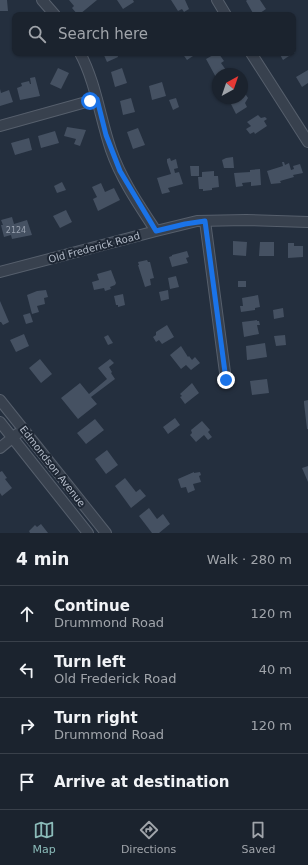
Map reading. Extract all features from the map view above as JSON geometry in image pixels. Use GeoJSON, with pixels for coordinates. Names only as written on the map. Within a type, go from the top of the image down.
{"type":"FeatureCollection","features":[{"type":"Feature","properties":{"kind":"street"},"geometry":{"type":"LineString","coordinates":[[42,0],[53,12]]}},
{"type":"Feature","properties":{"kind":"street"},"geometry":{"type":"LineString","coordinates":[[217,0],[224,12]]}},
{"type":"Feature","properties":{"kind":"street"},"geometry":{"type":"LineString","coordinates":[[81,56],[91,78],[106,135],[120,171],[156,231]]}},
{"type":"Feature","properties":{"kind":"street"},"geometry":{"type":"LineString","coordinates":[[253,56],[308,142]]}},
{"type":"Feature","properties":{"kind":"street"},"geometry":{"type":"LineString","coordinates":[[0,126],[97,99]]}},
{"type":"Feature","properties":{"kind":"street","name":"Old Frederick Road"},"geometry":{"type":"LineString","coordinates":[[0,272],[185,224],[205,221],[246,220],[308,222]]}},
{"type":"Feature","properties":{"kind":"street"},"geometry":{"type":"LineString","coordinates":[[205,221],[226,380]]}},
{"type":"Feature","properties":{"kind":"street","name":"Edmondson Avenue"},"geometry":{"type":"LineString","coordinates":[[0,400],[106,533]]}},
{"type":"Feature","properties":{"kind":"street","name":"Edmondson Avenue"},"geometry":{"type":"LineString","coordinates":[[0,422],[88,533]]}},
{"type":"Feature","properties":{"kind":"street"},"geometry":{"type":"LineString","coordinates":[[0,448],[24,430]]}},
{"type":"Feature","properties":{"kind":"building"},"geometry":{"type":"Polygon","coordinates":[[[0,0],[7,0],[8,11],[0,11],[0,0]]]}},
{"type":"Feature","properties":{"kind":"building"},"geometry":{"type":"Polygon","coordinates":[[[69,0],[97,0],[82,12],[75,12],[72,8],[74,6],[69,0]]]}},
{"type":"Feature","properties":{"kind":"building"},"geometry":{"type":"Polygon","coordinates":[[[117,0],[133,0],[134,2],[123,9],[117,0]]]}},
{"type":"Feature","properties":{"kind":"building"},"geometry":{"type":"Polygon","coordinates":[[[171,0],[185,0],[189,9],[184,12],[182,9],[178,11],[171,0]]]}},
{"type":"Feature","properties":{"kind":"building"},"geometry":{"type":"Polygon","coordinates":[[[260,0],[266,9],[262,12],[252,12],[246,1],[260,0]]]}},
{"type":"Feature","properties":{"kind":"building"},"geometry":{"type":"Polygon","coordinates":[[[104,56],[118,56],[118,57],[107,62],[104,56]]]}},
{"type":"Feature","properties":{"kind":"building"},"geometry":{"type":"Polygon","coordinates":[[[184,56],[193,56],[187,60],[184,56]]]}},
{"type":"Feature","properties":{"kind":"building"},"geometry":{"type":"Polygon","coordinates":[[[211,56],[220,56],[224,61],[221,63],[225,68],[212,68],[212,70],[206,59],[211,56]]]}},
{"type":"Feature","properties":{"kind":"building"},"geometry":{"type":"Polygon","coordinates":[[[281,56],[289,56],[283,60],[281,56]]]}},
{"type":"Feature","properties":{"kind":"building"},"geometry":{"type":"Polygon","coordinates":[[[58,68],[69,73],[61,89],[50,84],[58,68]]]}},
{"type":"Feature","properties":{"kind":"building"},"geometry":{"type":"Polygon","coordinates":[[[122,68],[127,83],[115,87],[111,72],[122,68]]]}},
{"type":"Feature","properties":{"kind":"building"},"geometry":{"type":"Polygon","coordinates":[[[308,70],[308,83],[302,87],[296,77],[308,70]]]}},
{"type":"Feature","properties":{"kind":"building"},"geometry":{"type":"Polygon","coordinates":[[[35,77],[40,96],[20,100],[17,88],[22,86],[21,83],[29,81],[31,84],[30,78],[35,77]]]}},
{"type":"Feature","properties":{"kind":"building"},"geometry":{"type":"Polygon","coordinates":[[[162,82],[166,96],[152,100],[149,86],[162,82]]]}},
{"type":"Feature","properties":{"kind":"building"},"geometry":{"type":"Polygon","coordinates":[[[0,89],[1,93],[9,90],[13,102],[0,106],[0,89]]]}},
{"type":"Feature","properties":{"kind":"building"},"geometry":{"type":"Polygon","coordinates":[[[131,98],[135,112],[123,115],[120,101],[131,98]]]}},
{"type":"Feature","properties":{"kind":"building"},"geometry":{"type":"Polygon","coordinates":[[[176,98],[179,107],[173,110],[169,100],[176,98]]]}},
{"type":"Feature","properties":{"kind":"building"},"geometry":{"type":"Polygon","coordinates":[[[231,104],[246,104],[247,107],[236,114],[231,104]]]}},
{"type":"Feature","properties":{"kind":"building"},"geometry":{"type":"Polygon","coordinates":[[[258,115],[261,118],[265,117],[267,119],[264,121],[267,126],[255,134],[254,132],[250,134],[246,129],[251,126],[247,122],[258,115]]]}},
{"type":"Feature","properties":{"kind":"building"},"geometry":{"type":"Polygon","coordinates":[[[67,127],[86,130],[80,146],[74,144],[76,139],[64,136],[67,127]]]}},
{"type":"Feature","properties":{"kind":"building"},"geometry":{"type":"Polygon","coordinates":[[[138,128],[145,145],[133,149],[127,132],[138,128]]]}},
{"type":"Feature","properties":{"kind":"building"},"geometry":{"type":"Polygon","coordinates":[[[55,131],[59,143],[41,148],[38,136],[55,131]]]}},
{"type":"Feature","properties":{"kind":"building"},"geometry":{"type":"Polygon","coordinates":[[[29,138],[32,150],[15,155],[11,143],[29,138]]]}},
{"type":"Feature","properties":{"kind":"building"},"geometry":{"type":"Polygon","coordinates":[[[233,157],[234,168],[224,168],[222,160],[233,157]]]}},
{"type":"Feature","properties":{"kind":"building"},"geometry":{"type":"Polygon","coordinates":[[[170,158],[171,161],[176,159],[178,168],[174,169],[175,173],[179,172],[183,184],[168,188],[170,192],[162,194],[157,178],[171,174],[167,162],[167,159],[170,158]]]}},
{"type":"Feature","properties":{"kind":"building"},"geometry":{"type":"Polygon","coordinates":[[[282,162],[284,162],[285,165],[289,163],[291,170],[294,169],[293,166],[300,164],[303,173],[293,175],[294,177],[280,181],[281,183],[271,184],[267,171],[283,166],[282,162]]]}},
{"type":"Feature","properties":{"kind":"building"},"geometry":{"type":"Polygon","coordinates":[[[190,166],[199,166],[199,176],[191,176],[190,166]]]}},
{"type":"Feature","properties":{"kind":"building"},"geometry":{"type":"Polygon","coordinates":[[[260,169],[261,185],[251,186],[251,182],[242,183],[243,186],[236,187],[234,173],[250,172],[250,170],[260,169]]]}},
{"type":"Feature","properties":{"kind":"building"},"geometry":{"type":"Polygon","coordinates":[[[214,171],[214,176],[218,176],[219,187],[212,188],[212,190],[203,191],[203,189],[199,189],[198,177],[202,177],[202,172],[214,171]]]}},
{"type":"Feature","properties":{"kind":"building"},"geometry":{"type":"Polygon","coordinates":[[[62,182],[66,190],[57,193],[54,186],[62,182]]]}},
{"type":"Feature","properties":{"kind":"building"},"geometry":{"type":"Polygon","coordinates":[[[101,183],[105,192],[114,188],[120,200],[98,211],[93,199],[97,197],[92,187],[101,183]]]}},
{"type":"Feature","properties":{"kind":"building"},"geometry":{"type":"Polygon","coordinates":[[[66,210],[72,222],[60,228],[53,216],[66,210]]]}},
{"type":"Feature","properties":{"kind":"building"},"geometry":{"type":"Polygon","coordinates":[[[12,217],[14,224],[27,220],[32,235],[12,239],[11,235],[4,237],[1,220],[12,217]]]}},
{"type":"Feature","properties":{"kind":"building"},"geometry":{"type":"Polygon","coordinates":[[[233,241],[247,242],[246,256],[233,255],[233,241]]]}},
{"type":"Feature","properties":{"kind":"building"},"geometry":{"type":"Polygon","coordinates":[[[260,242],[274,242],[274,256],[259,256],[260,242]]]}},
{"type":"Feature","properties":{"kind":"building"},"geometry":{"type":"Polygon","coordinates":[[[288,243],[294,243],[294,246],[303,246],[303,257],[288,258],[288,243]]]}},
{"type":"Feature","properties":{"kind":"building"},"geometry":{"type":"Polygon","coordinates":[[[187,251],[189,257],[186,258],[188,263],[172,267],[169,257],[187,251]]]}},
{"type":"Feature","properties":{"kind":"building"},"geometry":{"type":"Polygon","coordinates":[[[147,260],[150,262],[154,278],[150,279],[151,285],[145,287],[138,262],[147,260]]]}},
{"type":"Feature","properties":{"kind":"building"},"geometry":{"type":"Polygon","coordinates":[[[111,270],[116,283],[115,285],[110,287],[111,289],[105,291],[104,288],[94,290],[92,282],[99,280],[97,274],[111,270]]]}},
{"type":"Feature","properties":{"kind":"building"},"geometry":{"type":"Polygon","coordinates":[[[176,276],[179,287],[170,289],[168,278],[176,276]]]}},
{"type":"Feature","properties":{"kind":"building"},"geometry":{"type":"Polygon","coordinates":[[[238,281],[246,281],[246,287],[238,287],[238,281]]]}},
{"type":"Feature","properties":{"kind":"building"},"geometry":{"type":"Polygon","coordinates":[[[46,290],[48,297],[44,298],[45,304],[37,306],[39,312],[32,314],[27,295],[37,291],[46,290]]]}},
{"type":"Feature","properties":{"kind":"building"},"geometry":{"type":"Polygon","coordinates":[[[168,290],[169,299],[161,301],[159,292],[168,290]]]}},
{"type":"Feature","properties":{"kind":"building"},"geometry":{"type":"Polygon","coordinates":[[[123,294],[125,305],[118,307],[114,296],[123,294]]]}},
{"type":"Feature","properties":{"kind":"building"},"geometry":{"type":"Polygon","coordinates":[[[258,295],[260,307],[255,308],[255,310],[241,312],[240,306],[243,306],[242,298],[258,295]]]}},
{"type":"Feature","properties":{"kind":"building"},"geometry":{"type":"Polygon","coordinates":[[[0,301],[9,322],[3,325],[0,322],[0,301]]]}},
{"type":"Feature","properties":{"kind":"building"},"geometry":{"type":"Polygon","coordinates":[[[283,308],[284,317],[274,319],[273,310],[283,308]]]}},
{"type":"Feature","properties":{"kind":"building"},"geometry":{"type":"Polygon","coordinates":[[[30,313],[33,322],[26,324],[23,315],[30,313]]]}},
{"type":"Feature","properties":{"kind":"building"},"geometry":{"type":"Polygon","coordinates":[[[259,321],[260,325],[257,325],[259,334],[244,337],[242,322],[259,321]]]}},
{"type":"Feature","properties":{"kind":"building"},"geometry":{"type":"Polygon","coordinates":[[[167,325],[174,337],[162,344],[159,340],[156,342],[153,337],[156,335],[156,332],[167,325]]]}},
{"type":"Feature","properties":{"kind":"building"},"geometry":{"type":"Polygon","coordinates":[[[24,334],[29,346],[16,352],[10,340],[24,334]]]}},
{"type":"Feature","properties":{"kind":"building"},"geometry":{"type":"Polygon","coordinates":[[[108,335],[113,343],[108,345],[104,337],[108,335]]]}},
{"type":"Feature","properties":{"kind":"building"},"geometry":{"type":"Polygon","coordinates":[[[285,335],[286,345],[276,346],[274,336],[285,335]]]}},
{"type":"Feature","properties":{"kind":"building"},"geometry":{"type":"Polygon","coordinates":[[[265,343],[267,357],[247,360],[246,346],[265,343]]]}},
{"type":"Feature","properties":{"kind":"building"},"geometry":{"type":"Polygon","coordinates":[[[181,346],[188,357],[189,356],[192,360],[195,357],[200,363],[191,370],[186,365],[181,369],[170,355],[181,346]]]}},
{"type":"Feature","properties":{"kind":"building"},"geometry":{"type":"Polygon","coordinates":[[[40,359],[52,374],[41,383],[29,368],[40,359]]]}},
{"type":"Feature","properties":{"kind":"building"},"geometry":{"type":"Polygon","coordinates":[[[110,359],[114,363],[109,367],[115,379],[91,397],[97,404],[78,419],[61,398],[80,383],[89,394],[107,379],[98,368],[110,359]]]}},
{"type":"Feature","properties":{"kind":"building"},"geometry":{"type":"Polygon","coordinates":[[[267,379],[269,393],[252,395],[250,381],[267,379]]]}},
{"type":"Feature","properties":{"kind":"building"},"geometry":{"type":"Polygon","coordinates":[[[192,383],[199,393],[185,404],[180,397],[182,396],[180,394],[192,383]]]}},
{"type":"Feature","properties":{"kind":"building"},"geometry":{"type":"Polygon","coordinates":[[[308,400],[308,429],[307,429],[304,401],[308,400]]]}},
{"type":"Feature","properties":{"kind":"building"},"geometry":{"type":"Polygon","coordinates":[[[175,418],[180,425],[168,434],[163,427],[175,418]]]}},
{"type":"Feature","properties":{"kind":"building"},"geometry":{"type":"Polygon","coordinates":[[[95,419],[104,430],[86,444],[77,433],[95,419]]]}},
{"type":"Feature","properties":{"kind":"building"},"geometry":{"type":"Polygon","coordinates":[[[202,421],[210,430],[208,432],[212,437],[208,440],[204,435],[196,442],[190,435],[192,433],[191,430],[202,421]]]}},
{"type":"Feature","properties":{"kind":"building"},"geometry":{"type":"Polygon","coordinates":[[[107,450],[118,465],[106,474],[95,459],[107,450]]]}},
{"type":"Feature","properties":{"kind":"building"},"geometry":{"type":"Polygon","coordinates":[[[308,466],[308,482],[302,468],[308,466]]]}},
{"type":"Feature","properties":{"kind":"building"},"geometry":{"type":"Polygon","coordinates":[[[2,471],[7,478],[5,479],[12,488],[2,496],[0,493],[0,472],[2,471]]]}},
{"type":"Feature","properties":{"kind":"building"},"geometry":{"type":"Polygon","coordinates":[[[194,472],[200,472],[201,475],[199,476],[201,482],[193,484],[195,490],[188,493],[186,487],[181,488],[178,479],[194,472]]]}},
{"type":"Feature","properties":{"kind":"building"},"geometry":{"type":"Polygon","coordinates":[[[125,478],[136,492],[140,489],[146,496],[131,508],[115,486],[125,478]]]}},
{"type":"Feature","properties":{"kind":"building"},"geometry":{"type":"Polygon","coordinates":[[[149,508],[157,519],[163,514],[170,524],[159,533],[152,533],[139,516],[149,508]]]}},
{"type":"Feature","properties":{"kind":"building"},"geometry":{"type":"Polygon","coordinates":[[[41,524],[48,533],[30,533],[29,531],[35,525],[37,527],[41,524]]]}},
{"type":"Feature","properties":{"kind":"route"},"geometry":{"type":"LineString","coordinates":[[90,101],[97,99],[106,135],[120,171],[156,231],[197,221],[205,221],[226,380]]}}]}
